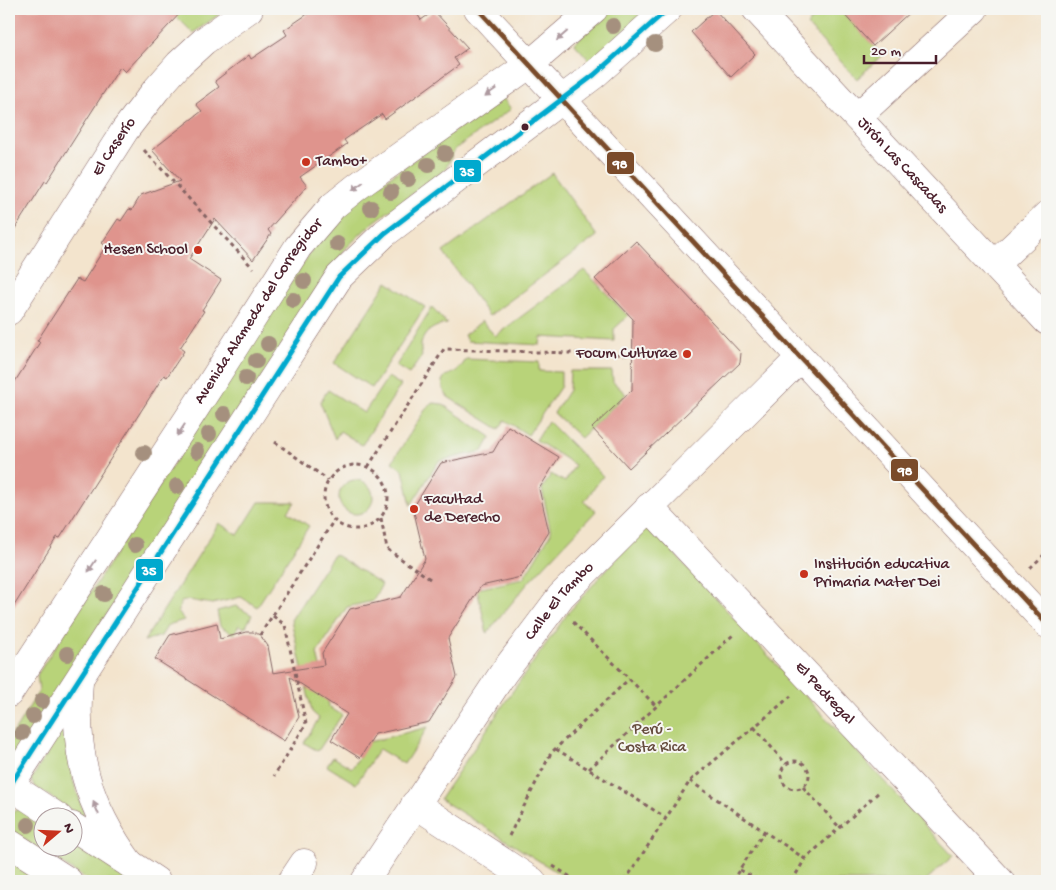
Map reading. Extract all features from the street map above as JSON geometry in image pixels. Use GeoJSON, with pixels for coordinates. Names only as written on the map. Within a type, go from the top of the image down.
{"type":"FeatureCollection","features":[{"type":"Feature","properties":{"kind":"street","name":"El Caserío"},"geometry":{"type":"LineString","coordinates":[[9,311],[125,130],[156,90],[179,64],[204,41],[249,9]]}},
{"type":"Feature","properties":{"kind":"street"},"geometry":{"type":"LineString","coordinates":[[478,9],[1047,624]]}},
{"type":"Feature","properties":{"kind":"street","name":"Avenida Alameda del Corregidor"},"geometry":{"type":"LineString","coordinates":[[9,694],[298,247],[333,206],[358,186],[530,64],[594,9]]}},
{"type":"Feature","properties":{"kind":"street"},"geometry":{"type":"LineString","coordinates":[[43,808],[9,786],[339,277],[385,233],[594,74],[668,9]]}},
{"type":"Feature","properties":{"kind":"street","name":"Jirón Las Cascadas"},"geometry":{"type":"LineString","coordinates":[[756,9],[1047,321]]}},
{"type":"Feature","properties":{"kind":"street"},"geometry":{"type":"LineString","coordinates":[[857,117],[974,9]]}},
{"type":"Feature","properties":{"kind":"street"},"geometry":{"type":"LineString","coordinates":[[995,264],[1047,215]]}},
{"type":"Feature","properties":{"kind":"street","name":"Calle El Tambo"},"geometry":{"type":"LineString","coordinates":[[364,881],[504,672],[561,596],[800,358]]}},
{"type":"Feature","properties":{"kind":"street","name":"El Pedregal"},"geometry":{"type":"LineString","coordinates":[[649,507],[1000,881]]}},
{"type":"Feature","properties":{"kind":"street"},"geometry":{"type":"LineString","coordinates":[[9,666],[37,649]]}},
{"type":"Feature","properties":{"kind":"street"},"geometry":{"type":"LineString","coordinates":[[79,680],[77,706],[78,733],[86,782],[104,825],[130,864]]}},
{"type":"Feature","properties":{"kind":"street"},"geometry":{"type":"LineString","coordinates":[[415,804],[532,881]]}},
{"type":"Feature","properties":{"kind":"street"},"geometry":{"type":"LineString","coordinates":[[82,833],[156,881]]}},
{"type":"Feature","properties":{"kind":"street"},"geometry":{"type":"LineString","coordinates":[[9,844],[68,881]]}},
{"type":"Feature","properties":{"kind":"path"},"geometry":{"type":"LineString","coordinates":[[125,130],[272,289]]}},
{"type":"Feature","properties":{"kind":"path"},"geometry":{"type":"LineString","coordinates":[[368,467],[444,349],[632,355]]}},
{"type":"Feature","properties":{"kind":"path"},"geometry":{"type":"LineString","coordinates":[[275,442],[328,480]]}},
{"type":"Feature","properties":{"kind":"path"},"geometry":{"type":"LineString","coordinates":[[355,465],[368,467],[375,471],[382,478],[387,488],[386,508],[381,517],[373,524],[358,529],[343,526],[334,520],[324,502],[324,491],[328,480],[335,472],[344,467],[355,465]]}},
{"type":"Feature","properties":{"kind":"path"},"geometry":{"type":"LineString","coordinates":[[381,517],[386,550],[433,581]]}},
{"type":"Feature","properties":{"kind":"path"},"geometry":{"type":"LineString","coordinates":[[260,635],[334,520]]}},
{"type":"Feature","properties":{"kind":"path"},"geometry":{"type":"LineString","coordinates":[[273,616],[285,625],[306,724],[274,776]]}},
{"type":"Feature","properties":{"kind":"path"},"geometry":{"type":"LineString","coordinates":[[567,616],[656,706]]}},
{"type":"Feature","properties":{"kind":"path"},"geometry":{"type":"LineString","coordinates":[[589,769],[740,629]]}},
{"type":"Feature","properties":{"kind":"path"},"geometry":{"type":"LineString","coordinates":[[508,836],[551,754],[629,679]]}},
{"type":"Feature","properties":{"kind":"path"},"geometry":{"type":"LineString","coordinates":[[625,881],[690,781],[797,690]]}},
{"type":"Feature","properties":{"kind":"path"},"geometry":{"type":"LineString","coordinates":[[754,727],[786,764]]}},
{"type":"Feature","properties":{"kind":"path"},"geometry":{"type":"LineString","coordinates":[[556,749],[665,817]]}},
{"type":"Feature","properties":{"kind":"path"},"geometry":{"type":"LineString","coordinates":[[795,761],[802,762],[806,766],[810,773],[808,781],[803,787],[796,789],[788,787],[783,781],[782,774],[786,764],[795,761]]}},
{"type":"Feature","properties":{"kind":"path"},"geometry":{"type":"LineString","coordinates":[[690,781],[805,859]]}},
{"type":"Feature","properties":{"kind":"path"},"geometry":{"type":"LineString","coordinates":[[792,881],[805,859],[886,786]]}},
{"type":"Feature","properties":{"kind":"path"},"geometry":{"type":"LineString","coordinates":[[803,787],[840,828]]}},
{"type":"Feature","properties":{"kind":"path"},"geometry":{"type":"LineString","coordinates":[[732,881],[764,832]]}},
{"type":"Feature","properties":{"kind":"path"},"geometry":{"type":"LineString","coordinates":[[740,870],[760,881]]}},
{"type":"Feature","properties":{"kind":"green space"},"geometry":{"type":"Polygon","coordinates":[[[169,9],[227,9],[193,33],[169,9]]]}},
{"type":"Feature","properties":{"kind":"green space"},"geometry":{"type":"Polygon","coordinates":[[[613,9],[649,9],[590,61],[574,43],[613,9]]]}},
{"type":"Feature","properties":{"kind":"green space"},"geometry":{"type":"Polygon","coordinates":[[[824,9],[839,9],[882,55],[857,79],[807,25],[824,9]]]}},
{"type":"Feature","properties":{"kind":"green space"},"geometry":{"type":"Polygon","coordinates":[[[502,97],[511,109],[455,149],[445,170],[370,225],[345,249],[9,765],[9,740],[39,691],[37,675],[313,248],[349,206],[502,97]]]}},
{"type":"Feature","properties":{"kind":"green space"},"geometry":{"type":"Polygon","coordinates":[[[552,173],[597,236],[489,316],[443,252],[552,173]]]}},
{"type":"Feature","properties":{"kind":"green space"},"geometry":{"type":"Polygon","coordinates":[[[584,270],[628,316],[614,329],[614,341],[541,337],[540,345],[467,341],[464,335],[482,321],[495,336],[584,270]]]}},
{"type":"Feature","properties":{"kind":"green space"},"geometry":{"type":"Polygon","coordinates":[[[387,282],[425,307],[372,388],[334,363],[387,282]]]}},
{"type":"Feature","properties":{"kind":"green space"},"geometry":{"type":"Polygon","coordinates":[[[432,307],[447,324],[435,327],[426,334],[421,344],[422,356],[409,374],[396,366],[432,307]]]}},
{"type":"Feature","properties":{"kind":"green space"},"geometry":{"type":"Polygon","coordinates":[[[466,359],[539,362],[539,371],[561,372],[561,386],[528,435],[505,420],[499,429],[448,397],[444,391],[442,381],[445,376],[457,370],[466,359]]]}},
{"type":"Feature","properties":{"kind":"green space"},"geometry":{"type":"Polygon","coordinates":[[[570,371],[612,371],[613,382],[626,394],[581,438],[554,413],[569,390],[570,371]]]}},
{"type":"Feature","properties":{"kind":"green space"},"geometry":{"type":"Polygon","coordinates":[[[388,377],[401,385],[362,445],[340,431],[335,439],[320,402],[328,390],[364,413],[388,377]]]}},
{"type":"Feature","properties":{"kind":"green space"},"geometry":{"type":"Polygon","coordinates":[[[434,403],[442,404],[491,437],[483,451],[439,461],[411,505],[403,470],[392,462],[427,407],[434,403]]]}},
{"type":"Feature","properties":{"kind":"green space"},"geometry":{"type":"Polygon","coordinates":[[[548,421],[603,476],[584,502],[596,511],[529,582],[487,633],[477,589],[523,579],[551,533],[542,489],[551,474],[565,482],[575,465],[536,440],[548,421]]]}},
{"type":"Feature","properties":{"kind":"green space"},"geometry":{"type":"Polygon","coordinates":[[[356,480],[368,485],[373,497],[368,509],[356,514],[344,509],[339,497],[344,485],[356,480]]]}},
{"type":"Feature","properties":{"kind":"green space"},"geometry":{"type":"Polygon","coordinates":[[[259,502],[295,502],[288,512],[309,526],[257,607],[241,597],[212,604],[189,600],[181,602],[178,612],[184,620],[168,625],[161,636],[144,641],[219,523],[238,535],[259,502]]]}},
{"type":"Feature","properties":{"kind":"green space","name":"Perú - Costa Rica"},"geometry":{"type":"Polygon","coordinates":[[[647,524],[953,856],[925,881],[571,881],[440,799],[568,613],[647,524]]]}},
{"type":"Feature","properties":{"kind":"green space"},"geometry":{"type":"Polygon","coordinates":[[[334,554],[382,584],[373,601],[347,607],[317,653],[329,707],[342,715],[318,751],[304,743],[319,718],[312,712],[291,620],[334,554]]]}},
{"type":"Feature","properties":{"kind":"green space"},"geometry":{"type":"Polygon","coordinates":[[[236,606],[252,615],[245,628],[239,625],[234,634],[220,626],[217,611],[236,606]]]}},
{"type":"Feature","properties":{"kind":"green space"},"geometry":{"type":"Polygon","coordinates":[[[428,727],[404,764],[379,749],[356,784],[327,766],[333,757],[352,768],[369,742],[428,727]]]}},
{"type":"Feature","properties":{"kind":"green space"},"geometry":{"type":"Polygon","coordinates":[[[67,730],[73,780],[84,813],[83,816],[82,808],[68,808],[34,786],[31,780],[61,731],[67,730]]]}},
{"type":"Feature","properties":{"kind":"green space"},"geometry":{"type":"Polygon","coordinates":[[[18,809],[22,809],[32,815],[32,844],[11,831],[9,824],[13,813],[18,809]]]}},
{"type":"Feature","properties":{"kind":"green space"},"geometry":{"type":"Polygon","coordinates":[[[82,846],[136,881],[89,881],[53,858],[82,858],[82,846]]]}},
{"type":"Feature","properties":{"kind":"green space"},"geometry":{"type":"Polygon","coordinates":[[[9,858],[44,881],[9,881],[9,858]]]}},
{"type":"Feature","properties":{"kind":"building"},"geometry":{"type":"Polygon","coordinates":[[[9,9],[184,9],[125,72],[120,67],[9,238],[9,9]]]}},
{"type":"Feature","properties":{"kind":"building"},"geometry":{"type":"Polygon","coordinates":[[[315,9],[414,9],[421,20],[434,11],[468,48],[454,58],[459,65],[385,119],[382,114],[344,140],[347,144],[300,177],[307,186],[268,230],[271,234],[253,260],[215,219],[189,259],[221,280],[180,348],[184,351],[167,377],[164,375],[60,538],[57,537],[9,614],[9,391],[40,342],[37,341],[77,279],[83,282],[106,246],[102,243],[118,219],[121,221],[129,209],[132,210],[141,195],[180,181],[152,150],[202,111],[196,104],[219,87],[215,81],[249,55],[251,59],[287,35],[284,30],[315,9]]]}},
{"type":"Feature","properties":{"kind":"building"},"geometry":{"type":"Polygon","coordinates":[[[839,9],[913,9],[873,46],[839,9]]]}},
{"type":"Feature","properties":{"kind":"building"},"geometry":{"type":"Polygon","coordinates":[[[715,10],[755,54],[731,77],[691,32],[715,10]]]}},
{"type":"Feature","properties":{"kind":"building","name":"Focum Culturae"},"geometry":{"type":"Polygon","coordinates":[[[636,241],[741,353],[740,363],[629,468],[592,428],[632,390],[633,319],[595,279],[636,241]]]}},
{"type":"Feature","properties":{"kind":"building"},"geometry":{"type":"Polygon","coordinates":[[[508,426],[559,457],[539,489],[549,532],[521,577],[481,586],[448,638],[457,677],[429,722],[375,734],[360,758],[331,740],[347,714],[290,677],[299,717],[284,741],[155,659],[170,635],[217,623],[220,639],[246,632],[260,635],[268,646],[273,673],[324,665],[322,653],[350,609],[401,597],[425,559],[413,508],[441,463],[493,452],[508,426]]]}},
{"type":"Feature","properties":{"kind":"transit line","name":"98"},"geometry":{"type":"LineString","coordinates":[[478,9],[1047,624]]}},
{"type":"Feature","properties":{"kind":"transit line","name":"35"},"geometry":{"type":"LineString","coordinates":[[9,787],[339,277],[385,233],[594,75],[668,9]]}},
{"type":"Feature","properties":{"kind":"place","name":"Tambo+"},"geometry":{"type":"Point","coordinates":[306,162]}},
{"type":"Feature","properties":{"kind":"place","name":"Hesen School"},"geometry":{"type":"Point","coordinates":[198,250]}},
{"type":"Feature","properties":{"kind":"place","name":"Focum Culturae"},"geometry":{"type":"Point","coordinates":[687,354]}},
{"type":"Feature","properties":{"kind":"place","name":"Facultad de Derecho"},"geometry":{"type":"Point","coordinates":[414,509]}},
{"type":"Feature","properties":{"kind":"place","name":"Institución educativa Primaria Mater Dei"},"geometry":{"type":"Point","coordinates":[804,574]}}]}
